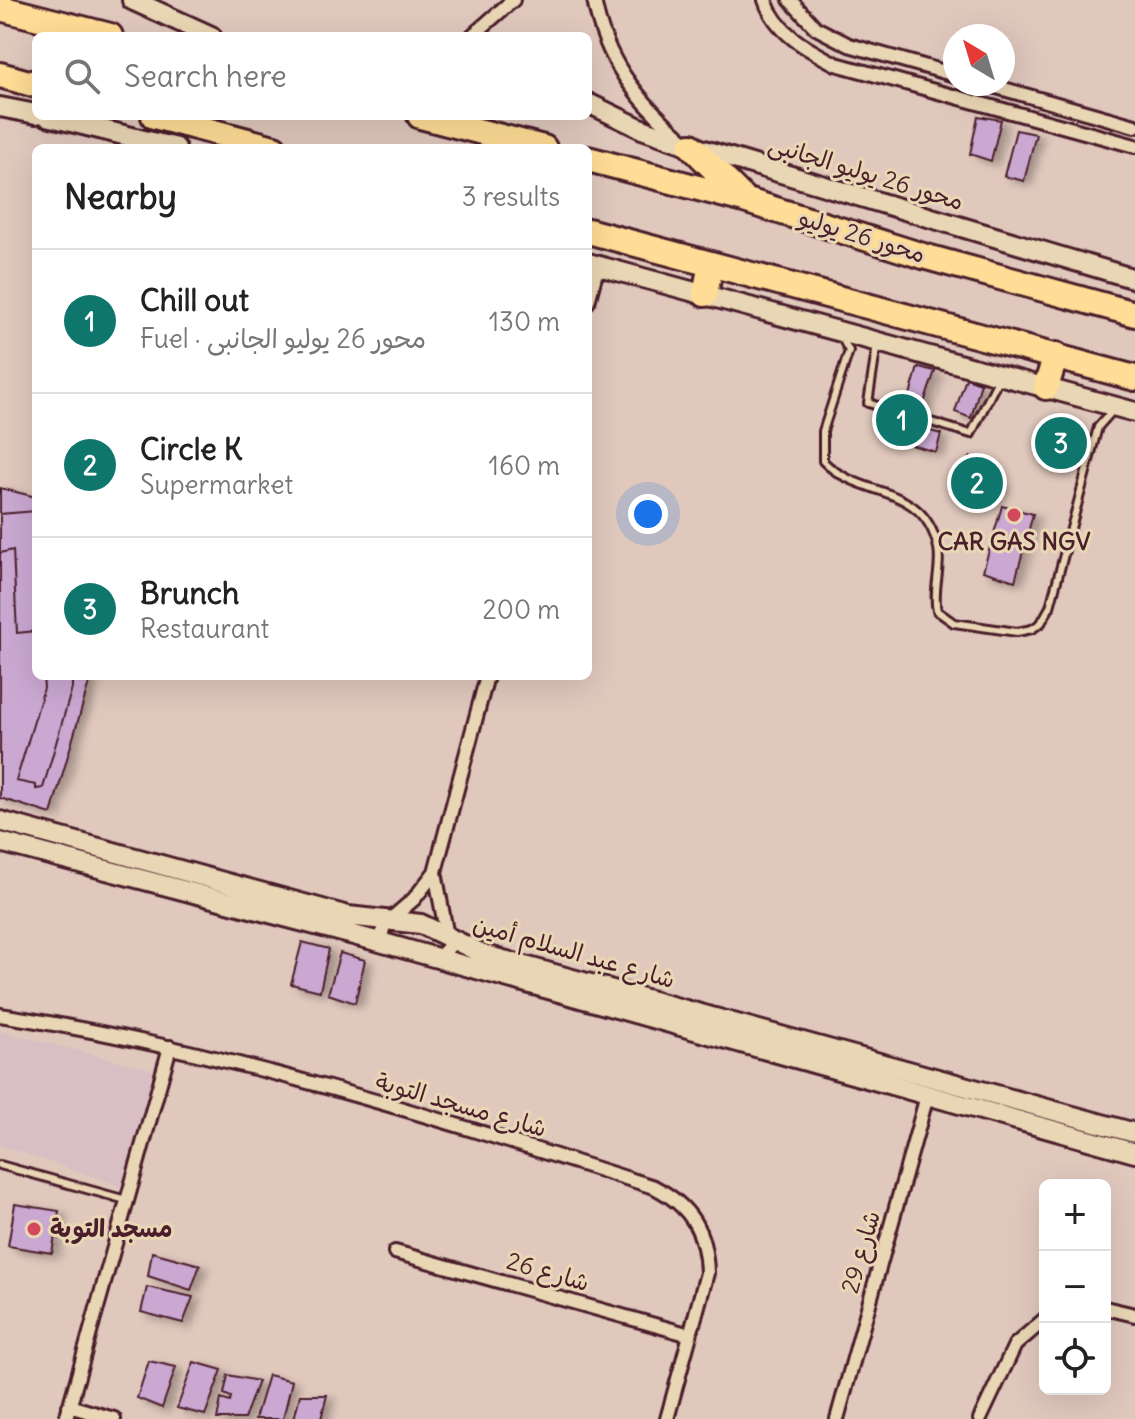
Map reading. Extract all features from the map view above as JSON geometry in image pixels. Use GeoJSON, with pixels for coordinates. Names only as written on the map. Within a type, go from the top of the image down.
{"type":"FeatureCollection","features":[{"type":"Feature","properties":{"kind":"highway"},"geometry":{"type":"LineString","coordinates":[[0,8],[94,32]]}},
{"type":"Feature","properties":{"kind":"highway"},"geometry":{"type":"LineString","coordinates":[[0,75],[32,84]]}},
{"type":"Feature","properties":{"kind":"highway"},"geometry":{"type":"LineString","coordinates":[[169,120],[259,144]]}},
{"type":"Feature","properties":{"kind":"highway"},"geometry":{"type":"LineString","coordinates":[[436,120],[528,144]]}},
{"type":"Feature","properties":{"kind":"highway"},"geometry":{"type":"LineString","coordinates":[[691,146],[744,200]]}},
{"type":"Feature","properties":{"kind":"highway","name":"محور 26 يوليو"},"geometry":{"type":"LineString","coordinates":[[592,160],[744,200],[923,256],[1135,314]]}},
{"type":"Feature","properties":{"kind":"highway"},"geometry":{"type":"LineString","coordinates":[[592,232],[1135,378]]}},
{"type":"Feature","properties":{"kind":"highway"},"geometry":{"type":"LineString","coordinates":[[705,294],[711,264]]}},
{"type":"Feature","properties":{"kind":"highway"},"geometry":{"type":"LineString","coordinates":[[1046,387],[1056,355]]}},
{"type":"Feature","properties":{"kind":"street"},"geometry":{"type":"LineString","coordinates":[[132,0],[202,32]]}},
{"type":"Feature","properties":{"kind":"street"},"geometry":{"type":"LineString","coordinates":[[477,32],[513,0]]}},
{"type":"Feature","properties":{"kind":"street"},"geometry":{"type":"LineString","coordinates":[[594,0],[611,58],[654,114],[691,146]]}},
{"type":"Feature","properties":{"kind":"street"},"geometry":{"type":"LineString","coordinates":[[765,0],[770,15],[799,45],[836,64],[1135,146]]}},
{"type":"Feature","properties":{"kind":"street"},"geometry":{"type":"LineString","coordinates":[[790,0],[816,28],[849,45],[943,72]]}},
{"type":"Feature","properties":{"kind":"street"},"geometry":{"type":"LineString","coordinates":[[871,73],[877,53]]}},
{"type":"Feature","properties":{"kind":"street"},"geometry":{"type":"LineString","coordinates":[[1015,92],[1135,126]]}},
{"type":"Feature","properties":{"kind":"street"},"geometry":{"type":"LineString","coordinates":[[1046,121],[1052,103]]}},
{"type":"Feature","properties":{"kind":"street","name":"محور 26 يوليو الجانبى"},"geometry":{"type":"LineString","coordinates":[[592,105],[642,129],[691,146],[1135,279]]}},
{"type":"Feature","properties":{"kind":"street"},"geometry":{"type":"LineString","coordinates":[[0,107],[32,113]]}},
{"type":"Feature","properties":{"kind":"street"},"geometry":{"type":"LineString","coordinates":[[1062,126],[1066,107]]}},
{"type":"Feature","properties":{"kind":"street"},"geometry":{"type":"LineString","coordinates":[[63,120],[160,144]]}},
{"type":"Feature","properties":{"kind":"street"},"geometry":{"type":"LineString","coordinates":[[593,264],[1135,412]]}},
{"type":"Feature","properties":{"kind":"street"},"geometry":{"type":"LineString","coordinates":[[437,959],[448,951],[435,872],[486,680]]}},
{"type":"Feature","properties":{"kind":"street","name":"شارع عبد السلام أمين"},"geometry":{"type":"LineString","coordinates":[[0,821],[348,916],[392,918],[421,924],[485,955],[927,1096],[1135,1153]]}},
{"type":"Feature","properties":{"kind":"street","name":"شارع عبد السلام أمين"},"geometry":{"type":"LineString","coordinates":[[0,842],[437,959],[1135,1133]]}},
{"type":"Feature","properties":{"kind":"street"},"geometry":{"type":"LineString","coordinates":[[380,942],[380,931],[435,872]]}},
{"type":"Feature","properties":{"kind":"street","name":"شارع مسجد التوبة"},"geometry":{"type":"LineString","coordinates":[[0,1015],[70,1025],[170,1047],[472,1128],[654,1187],[673,1197],[689,1212],[701,1230],[707,1273],[667,1419]]}},
{"type":"Feature","properties":{"kind":"street"},"geometry":{"type":"LineString","coordinates":[[114,1419],[67,1413],[170,1047]]}},
{"type":"Feature","properties":{"kind":"street","name":"شارع 29"},"geometry":{"type":"LineString","coordinates":[[837,1419],[927,1096]]}},
{"type":"Feature","properties":{"kind":"street","name":"شارع 26"},"geometry":{"type":"LineString","coordinates":[[395,1252],[690,1335]]}},
{"type":"Feature","properties":{"kind":"street"},"geometry":{"type":"LineString","coordinates":[[1111,1309],[1135,1315]]}},
{"type":"Feature","properties":{"kind":"street"},"geometry":{"type":"LineString","coordinates":[[980,1419],[1015,1345],[1040,1323]]}},
{"type":"Feature","properties":{"kind":"lane"},"geometry":{"type":"LineString","coordinates":[[835,329],[849,351],[823,431],[820,448],[823,461],[846,480],[896,494],[919,510],[938,549],[933,595],[937,611],[954,623],[1017,632],[1032,629],[1041,623],[1050,607],[1098,427],[1115,407]]}},
{"type":"Feature","properties":{"kind":"lane"},"geometry":{"type":"LineString","coordinates":[[877,340],[868,403],[971,434],[1001,374]]}},
{"type":"Feature","properties":{"kind":"lane"},"geometry":{"type":"LineString","coordinates":[[0,1165],[126,1200]]}},
{"type":"Feature","properties":{"kind":"shaded area"},"geometry":{"type":"Polygon","coordinates":[[[0,1031],[154,1070],[124,1187],[0,1145],[0,1031]]]}},
{"type":"Feature","properties":{"kind":"building"},"geometry":{"type":"Polygon","coordinates":[[[978,116],[1001,120],[991,161],[970,154],[978,116]]]}},
{"type":"Feature","properties":{"kind":"building"},"geometry":{"type":"Polygon","coordinates":[[[1016,130],[1036,134],[1024,181],[1004,176],[1016,130]]]}},
{"type":"Feature","properties":{"kind":"building"},"geometry":{"type":"Polygon","coordinates":[[[918,367],[935,371],[923,406],[908,402],[918,367]]]}},
{"type":"Feature","properties":{"kind":"building"},"geometry":{"type":"Polygon","coordinates":[[[966,378],[981,383],[971,418],[955,412],[966,378]]]}},
{"type":"Feature","properties":{"kind":"building"},"geometry":{"type":"Polygon","coordinates":[[[913,426],[941,434],[936,452],[908,444],[913,426]]]}},
{"type":"Feature","properties":{"kind":"building"},"geometry":{"type":"Polygon","coordinates":[[[1053,427],[1073,433],[1063,470],[1043,465],[1053,427]]]}},
{"type":"Feature","properties":{"kind":"building"},"geometry":{"type":"Polygon","coordinates":[[[971,457],[1002,486],[986,502],[956,474],[971,457]]]}},
{"type":"Feature","properties":{"kind":"building"},"geometry":{"type":"Polygon","coordinates":[[[0,488],[32,496],[32,680],[90,680],[51,814],[0,798],[0,488]]]}},
{"type":"Feature","properties":{"kind":"building"},"geometry":{"type":"Polygon","coordinates":[[[1002,506],[1033,514],[1015,581],[983,571],[1002,506]]]}},
{"type":"Feature","properties":{"kind":"building"},"geometry":{"type":"Polygon","coordinates":[[[32,511],[32,631],[17,633],[13,550],[0,553],[0,514],[32,511]]]}},
{"type":"Feature","properties":{"kind":"building"},"geometry":{"type":"Polygon","coordinates":[[[43,680],[72,680],[43,788],[36,789],[36,785],[16,781],[44,688],[43,680]]]}},
{"type":"Feature","properties":{"kind":"building"},"geometry":{"type":"Polygon","coordinates":[[[302,942],[329,949],[320,991],[291,984],[302,942]]]}},
{"type":"Feature","properties":{"kind":"building"},"geometry":{"type":"Polygon","coordinates":[[[340,953],[365,960],[355,1003],[328,994],[340,953]]]}},
{"type":"Feature","properties":{"kind":"building","name":"مسجد التوبة"},"geometry":{"type":"Polygon","coordinates":[[[15,1204],[59,1211],[52,1253],[8,1246],[15,1204]]]}},
{"type":"Feature","properties":{"kind":"building"},"geometry":{"type":"Polygon","coordinates":[[[152,1252],[200,1265],[191,1290],[148,1276],[152,1252]]]}},
{"type":"Feature","properties":{"kind":"building"},"geometry":{"type":"Polygon","coordinates":[[[147,1287],[193,1297],[183,1323],[141,1312],[147,1287]]]}},
{"type":"Feature","properties":{"kind":"building"},"geometry":{"type":"Polygon","coordinates":[[[149,1361],[176,1367],[162,1408],[137,1398],[149,1361]]]}},
{"type":"Feature","properties":{"kind":"building"},"geometry":{"type":"Polygon","coordinates":[[[194,1362],[222,1370],[205,1415],[177,1408],[194,1362]]]}},
{"type":"Feature","properties":{"kind":"building"},"geometry":{"type":"Polygon","coordinates":[[[228,1375],[258,1381],[244,1419],[217,1419],[221,1399],[230,1402],[231,1397],[224,1394],[228,1375]]]}},
{"type":"Feature","properties":{"kind":"building"},"geometry":{"type":"Polygon","coordinates":[[[268,1375],[292,1381],[283,1419],[255,1419],[268,1375]]]}},
{"type":"Feature","properties":{"kind":"building"},"geometry":{"type":"Polygon","coordinates":[[[300,1395],[327,1395],[321,1419],[294,1419],[300,1395]]]}},
{"type":"Feature","properties":{"kind":"place","name":"Chill out"},"geometry":{"type":"Point","coordinates":[902,420]}},
{"type":"Feature","properties":{"kind":"place","name":"Brunch"},"geometry":{"type":"Point","coordinates":[1061,443]}},
{"type":"Feature","properties":{"kind":"place","name":"Circle K"},"geometry":{"type":"Point","coordinates":[977,483]}},
{"type":"Feature","properties":{"kind":"place","name":"CAR GAS NGV"},"geometry":{"type":"Point","coordinates":[1014,515]}},
{"type":"Feature","properties":{"kind":"place","name":"مسجد التوبة"},"geometry":{"type":"Point","coordinates":[34,1229]}}]}
